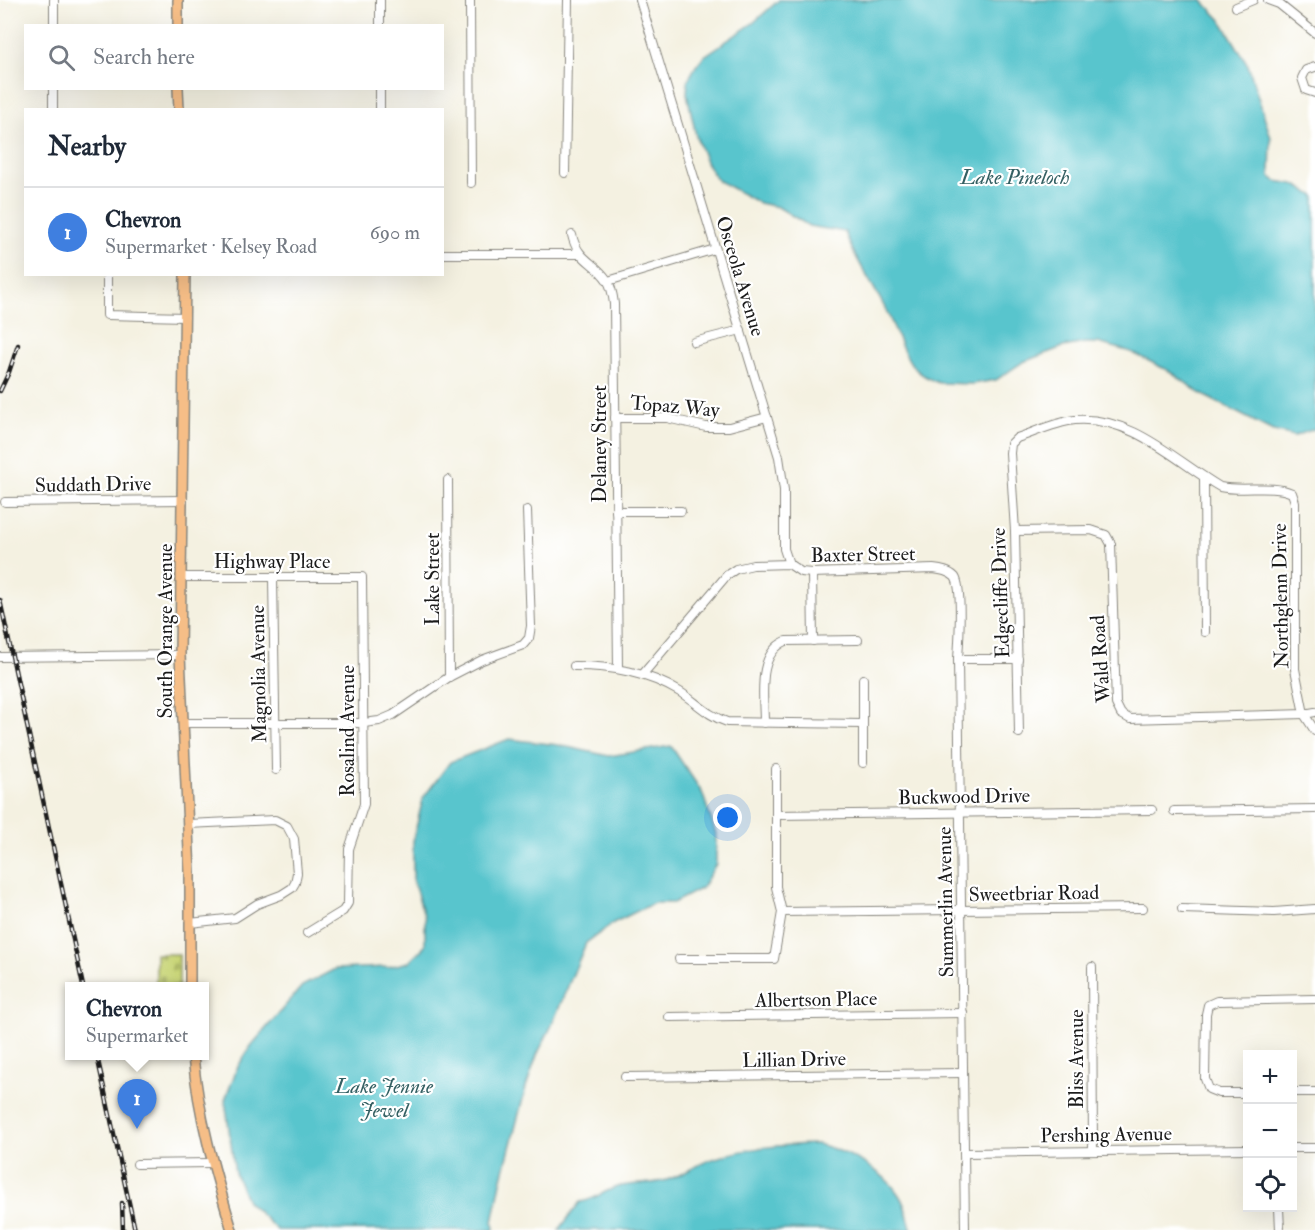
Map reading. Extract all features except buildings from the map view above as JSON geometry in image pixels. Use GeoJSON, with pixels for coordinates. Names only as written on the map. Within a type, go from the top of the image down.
{"type":"FeatureCollection","features":[{"type":"Feature","properties":{"kind":"main road"},"geometry":{"type":"LineString","coordinates":[[178,0],[178,24]]}},
{"type":"Feature","properties":{"kind":"main road"},"geometry":{"type":"LineString","coordinates":[[178,90],[179,108]]}},
{"type":"Feature","properties":{"kind":"main road","name":"South Orange Avenue"},"geometry":{"type":"LineString","coordinates":[[185,276],[180,655],[188,824],[190,982]]}},
{"type":"Feature","properties":{"kind":"main road"},"geometry":{"type":"LineString","coordinates":[[194,1060],[201,1112],[232,1230]]}},
{"type":"Feature","properties":{"kind":"street"},"geometry":{"type":"LineString","coordinates":[[54,0],[54,24]]}},
{"type":"Feature","properties":{"kind":"street"},"geometry":{"type":"LineString","coordinates":[[380,0],[380,24]]}},
{"type":"Feature","properties":{"kind":"street"},"geometry":{"type":"LineString","coordinates":[[470,0],[471,183]]}},
{"type":"Feature","properties":{"kind":"street"},"geometry":{"type":"LineString","coordinates":[[565,173],[568,0]]}},
{"type":"Feature","properties":{"kind":"street","name":"Osceola Avenue"},"geometry":{"type":"LineString","coordinates":[[640,0],[767,417],[782,474],[785,506],[784,549],[789,564]]}},
{"type":"Feature","properties":{"kind":"street"},"geometry":{"type":"LineString","coordinates":[[1236,7],[1253,0]]}},
{"type":"Feature","properties":{"kind":"street"},"geometry":{"type":"LineString","coordinates":[[1268,0],[1279,4],[1315,33]]}},
{"type":"Feature","properties":{"kind":"street"},"geometry":{"type":"LineString","coordinates":[[1315,67],[1306,70],[1302,78],[1306,90],[1315,93]]}},
{"type":"Feature","properties":{"kind":"street"},"geometry":{"type":"LineString","coordinates":[[53,90],[53,108]]}},
{"type":"Feature","properties":{"kind":"street"},"geometry":{"type":"LineString","coordinates":[[380,90],[380,108]]}},
{"type":"Feature","properties":{"kind":"street"},"geometry":{"type":"LineString","coordinates":[[572,235],[579,254],[608,281],[715,249]]}},
{"type":"Feature","properties":{"kind":"street"},"geometry":{"type":"LineString","coordinates":[[444,254],[579,254]]}},
{"type":"Feature","properties":{"kind":"street"},"geometry":{"type":"LineString","coordinates":[[107,276],[107,315],[185,317]]}},
{"type":"Feature","properties":{"kind":"street","name":"Delaney Street"},"geometry":{"type":"LineString","coordinates":[[608,281],[615,304],[618,668]]}},
{"type":"Feature","properties":{"kind":"street"},"geometry":{"type":"LineString","coordinates":[[694,342],[741,330]]}},
{"type":"Feature","properties":{"kind":"street","name":"Topaz Way"},"geometry":{"type":"LineString","coordinates":[[615,418],[667,418],[706,427],[729,428],[767,417]]}},
{"type":"Feature","properties":{"kind":"street","name":"Edgecliffe Drive"},"geometry":{"type":"LineString","coordinates":[[1020,733],[1011,444],[1017,438],[1074,420],[1099,422],[1130,428],[1204,477]]}},
{"type":"Feature","properties":{"kind":"street"},"geometry":{"type":"LineString","coordinates":[[1204,477],[1205,632]]}},
{"type":"Feature","properties":{"kind":"street","name":"Northglenn Drive"},"geometry":{"type":"LineString","coordinates":[[1204,477],[1221,487],[1236,490],[1284,489],[1292,493],[1295,502],[1295,669],[1304,714],[1315,731]]}},
{"type":"Feature","properties":{"kind":"street","name":"Lake Street"},"geometry":{"type":"LineString","coordinates":[[448,480],[449,677]]}},
{"type":"Feature","properties":{"kind":"street","name":"Suddath Drive"},"geometry":{"type":"LineString","coordinates":[[5,502],[183,500]]}},
{"type":"Feature","properties":{"kind":"street"},"geometry":{"type":"LineString","coordinates":[[183,723],[364,723],[379,721],[393,715],[449,677],[482,660],[513,650],[527,642],[530,632],[527,510]]}},
{"type":"Feature","properties":{"kind":"street"},"geometry":{"type":"LineString","coordinates":[[616,511],[681,511]]}},
{"type":"Feature","properties":{"kind":"street","name":"Wald Road"},"geometry":{"type":"LineString","coordinates":[[1015,531],[1091,530],[1106,535],[1111,544],[1116,704],[1121,714],[1130,718],[1315,712]]}},
{"type":"Feature","properties":{"kind":"street","name":"Baxter Street"},"geometry":{"type":"LineString","coordinates":[[643,675],[727,575],[745,566],[789,564],[801,572],[812,573],[933,569],[948,572],[953,576]]}},
{"type":"Feature","properties":{"kind":"street"},"geometry":{"type":"LineString","coordinates":[[812,573],[813,641]]}},
{"type":"Feature","properties":{"kind":"street","name":"Summerlin Avenue"},"geometry":{"type":"LineString","coordinates":[[953,576],[959,586],[964,1230]]}},
{"type":"Feature","properties":{"kind":"street","name":"Highway Place"},"geometry":{"type":"LineString","coordinates":[[182,577],[362,578]]}},
{"type":"Feature","properties":{"kind":"street","name":"Magnolia Avenue"},"geometry":{"type":"LineString","coordinates":[[273,578],[276,770]]}},
{"type":"Feature","properties":{"kind":"street","name":"Rosalind Avenue"},"geometry":{"type":"LineString","coordinates":[[307,933],[343,911],[348,903],[349,849],[364,804],[362,578]]}},
{"type":"Feature","properties":{"kind":"street"},"geometry":{"type":"LineString","coordinates":[[764,723],[764,672],[768,658],[776,645],[786,641],[858,640]]}},
{"type":"Feature","properties":{"kind":"street"},"geometry":{"type":"LineString","coordinates":[[0,657],[180,655]]}},
{"type":"Feature","properties":{"kind":"street"},"geometry":{"type":"LineString","coordinates":[[958,659],[1018,659]]}},
{"type":"Feature","properties":{"kind":"street"},"geometry":{"type":"LineString","coordinates":[[574,666],[618,668],[643,675],[669,685],[714,718],[736,723],[863,724]]}},
{"type":"Feature","properties":{"kind":"street"},"geometry":{"type":"LineString","coordinates":[[863,679],[863,763]]}},
{"type":"Feature","properties":{"kind":"street"},"geometry":{"type":"LineString","coordinates":[[679,959],[774,959],[782,912],[776,887],[776,769]]}},
{"type":"Feature","properties":{"kind":"street"},"geometry":{"type":"LineString","coordinates":[[1174,811],[1315,809]]}},
{"type":"Feature","properties":{"kind":"street","name":"Buckwood Drive"},"geometry":{"type":"LineString","coordinates":[[776,815],[1152,810]]}},
{"type":"Feature","properties":{"kind":"street"},"geometry":{"type":"LineString","coordinates":[[188,824],[275,820],[281,822],[292,832],[297,873],[295,883],[288,891],[257,904],[243,914],[223,920],[190,923]]}},
{"type":"Feature","properties":{"kind":"street","name":"Sweetbriar Road"},"geometry":{"type":"LineString","coordinates":[[782,912],[1143,908]]}},
{"type":"Feature","properties":{"kind":"street"},"geometry":{"type":"LineString","coordinates":[[1182,909],[1240,909],[1274,912],[1315,909]]}},
{"type":"Feature","properties":{"kind":"street","name":"Bliss Avenue"},"geometry":{"type":"LineString","coordinates":[[1092,967],[1093,1150]]}},
{"type":"Feature","properties":{"kind":"street"},"geometry":{"type":"LineString","coordinates":[[1243,1093],[1219,1093],[1209,1089],[1205,1079],[1208,1005],[1217,1001],[1315,999]]}},
{"type":"Feature","properties":{"kind":"street","name":"Albertson Place"},"geometry":{"type":"LineString","coordinates":[[669,1017],[963,1013]]}},
{"type":"Feature","properties":{"kind":"street","name":"Lillian Drive"},"geometry":{"type":"LineString","coordinates":[[625,1077],[963,1073]]}},
{"type":"Feature","properties":{"kind":"street"},"geometry":{"type":"LineString","coordinates":[[1297,1092],[1315,1092]]}},
{"type":"Feature","properties":{"kind":"street"},"geometry":{"type":"LineString","coordinates":[[1297,1148],[1315,1148]]}},
{"type":"Feature","properties":{"kind":"street","name":"Pershing Avenue"},"geometry":{"type":"LineString","coordinates":[[964,1153],[1243,1149]]}},
{"type":"Feature","properties":{"kind":"street"},"geometry":{"type":"LineString","coordinates":[[137,1164],[213,1163]]}},
{"type":"Feature","properties":{"kind":"street"},"geometry":{"type":"LineString","coordinates":[[1280,1212],[1280,1230]]}},
{"type":"Feature","properties":{"kind":"green space"},"geometry":{"type":"Polygon","coordinates":[[[156,954],[179,954],[179,982],[156,982],[156,954]]]}},
{"type":"Feature","properties":{"kind":"water","name":"Lake Pineloch"},"geometry":{"type":"Polygon","coordinates":[[[779,0],[1202,0],[1221,20],[1248,65],[1271,138],[1270,176],[1276,181],[1294,184],[1315,196],[1315,429],[1295,436],[1273,431],[1201,394],[1171,372],[1131,352],[1098,343],[1063,347],[1023,362],[996,380],[972,384],[939,383],[917,371],[904,351],[884,306],[845,232],[809,226],[778,207],[759,203],[717,180],[706,162],[696,136],[687,93],[688,80],[696,66],[703,57],[753,23],[779,0]]]}},
{"type":"Feature","properties":{"kind":"water","name":"Lake Jennie Jewel"},"geometry":{"type":"Polygon","coordinates":[[[509,739],[558,745],[609,756],[671,746],[702,792],[716,834],[716,864],[702,888],[673,903],[654,903],[615,922],[586,943],[537,1055],[526,1087],[501,1182],[493,1222],[494,1230],[277,1230],[247,1201],[235,1173],[225,1100],[237,1068],[251,1046],[302,986],[335,969],[388,967],[409,962],[425,946],[425,918],[413,881],[413,841],[423,798],[450,762],[509,739]]]}},
{"type":"Feature","properties":{"kind":"water"},"geometry":{"type":"Polygon","coordinates":[[[817,1144],[851,1156],[884,1177],[901,1199],[912,1230],[559,1230],[580,1202],[617,1187],[667,1180],[707,1161],[752,1149],[817,1144]]]}},
{"type":"Feature","properties":{"kind":"railway"},"geometry":{"type":"LineString","coordinates":[[0,391],[18,345]]}},
{"type":"Feature","properties":{"kind":"railway"},"geometry":{"type":"LineString","coordinates":[[0,600],[82,982]]}},
{"type":"Feature","properties":{"kind":"railway"},"geometry":{"type":"LineString","coordinates":[[98,1060],[135,1230]]}},
{"type":"Feature","properties":{"kind":"railway"},"geometry":{"type":"LineString","coordinates":[[122,1203],[123,1230]]}},
{"type":"Feature","properties":{"kind":"place","name":"Chevron"},"geometry":{"type":"Point","coordinates":[137,1129]}}]}
